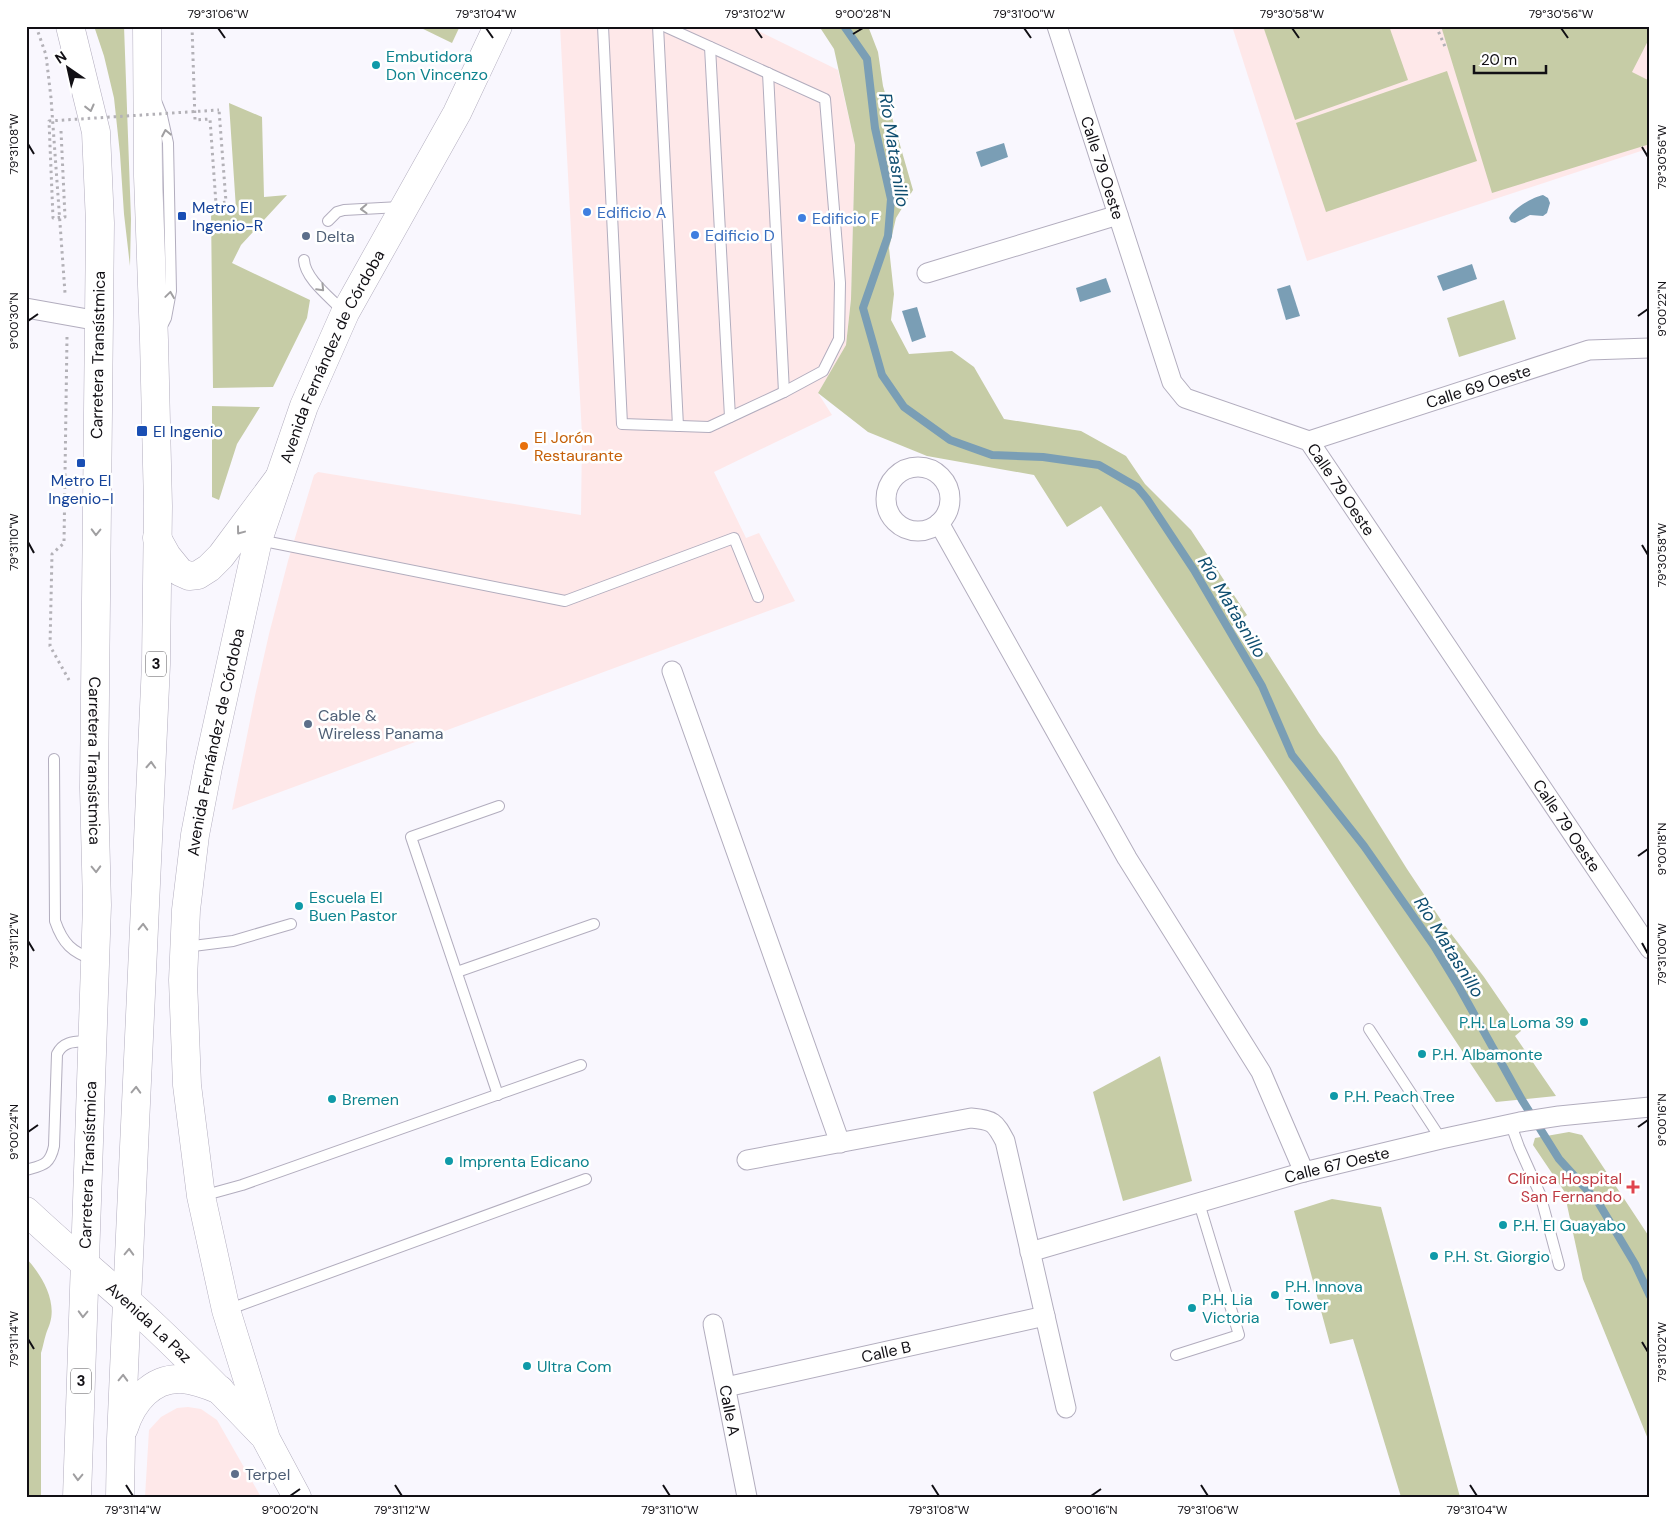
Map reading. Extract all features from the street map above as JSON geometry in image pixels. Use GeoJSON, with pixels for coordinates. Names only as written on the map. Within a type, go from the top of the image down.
{"type":"FeatureCollection","features":[{"type":"Feature","properties":{"kind":"main road","name":"Carretera Transístmica"},"geometry":{"type":"LineString","coordinates":[[70,26],[96,132],[100,223],[94,788],[97,905],[77,1497]]}},
{"type":"Feature","properties":{"kind":"main road","name":"3"},"geometry":{"type":"LineString","coordinates":[[120,1497],[121,1439],[156,664],[158,506],[148,176],[147,26]]}},
{"type":"Feature","properties":{"kind":"main road","name":"Avenida Fernández de Córdoba"},"geometry":{"type":"LineString","coordinates":[[297,1497],[266,1439],[226,1310],[200,1196],[187,1084],[183,980],[186,910],[195,835],[258,540],[304,406],[345,313],[458,113],[498,26]]}},
{"type":"Feature","properties":{"kind":"main road"},"geometry":{"type":"LineString","coordinates":[[157,538],[167,556],[180,572],[189,576],[198,574],[209,568],[221,556],[279,478]]}},
{"type":"Feature","properties":{"kind":"main road","name":"Avenida La Paz"},"geometry":{"type":"LineString","coordinates":[[26,1211],[85,1266],[127,1301],[220,1390],[266,1439]]}},
{"type":"Feature","properties":{"kind":"main road"},"geometry":{"type":"LineString","coordinates":[[121,1439],[126,1422],[136,1402],[145,1391],[157,1384],[184,1379],[199,1382],[220,1390]]}},
{"type":"Feature","properties":{"kind":"street","name":"Calle 79 Oeste"},"geometry":{"type":"LineString","coordinates":[[1057,26],[1172,382],[1185,398],[1309,441],[1650,949]]}},
{"type":"Feature","properties":{"kind":"street"},"geometry":{"type":"LineString","coordinates":[[927,273],[1118,215]]}},
{"type":"Feature","properties":{"kind":"street"},"geometry":{"type":"LineString","coordinates":[[26,308],[99,321]]}},
{"type":"Feature","properties":{"kind":"street","name":"Calle 69 Oeste"},"geometry":{"type":"LineString","coordinates":[[1309,441],[1589,350],[1650,348]]}},
{"type":"Feature","properties":{"kind":"street"},"geometry":{"type":"LineString","coordinates":[[939,523],[1127,858],[1261,1072],[1304,1172]]}},
{"type":"Feature","properties":{"kind":"street"},"geometry":{"type":"LineString","coordinates":[[672,671],[840,1143]]}},
{"type":"Feature","properties":{"kind":"street","name":"Calle 67 Oeste"},"geometry":{"type":"LineString","coordinates":[[1030,1252],[1304,1172],[1441,1139],[1559,1116],[1650,1107]]}},
{"type":"Feature","properties":{"kind":"street"},"geometry":{"type":"LineString","coordinates":[[746,1160],[971,1118],[988,1120],[998,1128],[1005,1141],[1066,1408]]}},
{"type":"Feature","properties":{"kind":"street","name":"Calle B"},"geometry":{"type":"LineString","coordinates":[[726,1387],[1045,1316]]}},
{"type":"Feature","properties":{"kind":"street","name":"Calle A"},"geometry":{"type":"LineString","coordinates":[[713,1324],[748,1497]]}},
{"type":"Feature","properties":{"kind":"lane"},"geometry":{"type":"LineString","coordinates":[[603,26],[622,424],[709,427],[784,392],[823,371],[839,339],[840,284],[825,99],[664,26]]}},
{"type":"Feature","properties":{"kind":"lane"},"geometry":{"type":"LineString","coordinates":[[658,26],[678,426]]}},
{"type":"Feature","properties":{"kind":"lane"},"geometry":{"type":"LineString","coordinates":[[710,47],[730,417]]}},
{"type":"Feature","properties":{"kind":"lane"},"geometry":{"type":"LineString","coordinates":[[768,73],[784,392]]}},
{"type":"Feature","properties":{"kind":"lane"},"geometry":{"type":"LineString","coordinates":[[328,221],[337,212],[344,210],[404,207]]}},
{"type":"Feature","properties":{"kind":"lane"},"geometry":{"type":"LineString","coordinates":[[304,260],[305,267],[311,278],[345,313]]}},
{"type":"Feature","properties":{"kind":"lane"},"geometry":{"type":"LineString","coordinates":[[258,540],[565,601],[734,538],[758,597]]}},
{"type":"Feature","properties":{"kind":"lane"},"geometry":{"type":"LineString","coordinates":[[54,759],[55,921],[60,935],[69,947],[80,955],[95,960]]}},
{"type":"Feature","properties":{"kind":"lane"},"geometry":{"type":"LineString","coordinates":[[498,1094],[411,837],[499,806]]}},
{"type":"Feature","properties":{"kind":"lane"},"geometry":{"type":"LineString","coordinates":[[184,948],[233,941],[291,924]]}},
{"type":"Feature","properties":{"kind":"lane"},"geometry":{"type":"LineString","coordinates":[[457,972],[594,924]]}},
{"type":"Feature","properties":{"kind":"lane"},"geometry":{"type":"LineString","coordinates":[[1368,1029],[1441,1139]]}},
{"type":"Feature","properties":{"kind":"lane"},"geometry":{"type":"LineString","coordinates":[[26,1170],[46,1163],[52,1155],[54,1146],[57,1054],[60,1047],[68,1043],[92,1041]]}},
{"type":"Feature","properties":{"kind":"lane"},"geometry":{"type":"LineString","coordinates":[[200,1196],[242,1186],[581,1065]]}},
{"type":"Feature","properties":{"kind":"lane"},"geometry":{"type":"LineString","coordinates":[[1516,1124],[1519,1146],[1540,1194],[1559,1265]]}},
{"type":"Feature","properties":{"kind":"lane"},"geometry":{"type":"LineString","coordinates":[[226,1310],[586,1179]]}},
{"type":"Feature","properties":{"kind":"lane"},"geometry":{"type":"LineString","coordinates":[[1176,1355],[1239,1335],[1199,1203]]}},
{"type":"Feature","properties":{"kind":"path"},"geometry":{"type":"LineString","coordinates":[[36,26],[46,55],[51,98],[68,316],[64,543],[52,554],[50,646],[72,687]]}},
{"type":"Feature","properties":{"kind":"path"},"geometry":{"type":"LineString","coordinates":[[61,131],[65,217],[53,218],[49,121],[219,110],[226,202],[216,204],[210,120],[195,120],[192,26]]}},
{"type":"Feature","properties":{"kind":"path"},"geometry":{"type":"LineString","coordinates":[[1436,26],[1446,49]]}},
{"type":"Feature","properties":{"kind":"shaded area"},"geometry":{"type":"Polygon","coordinates":[[[560,26],[748,26],[838,70],[855,145],[851,299],[846,345],[818,393],[832,415],[714,472],[746,538],[759,533],[795,601],[232,810],[269,634],[288,561],[314,475],[318,472],[581,515],[582,435],[560,26]]]}},
{"type":"Feature","properties":{"kind":"shaded area"},"geometry":{"type":"Polygon","coordinates":[[[1232,26],[1650,26],[1650,148],[1307,261],[1232,26]]]}},
{"type":"Feature","properties":{"kind":"shaded area"},"geometry":{"type":"Polygon","coordinates":[[[177,1408],[201,1409],[217,1420],[261,1497],[145,1497],[149,1430],[161,1417],[177,1408]]]}},
{"type":"Feature","properties":{"kind":"green space"},"geometry":{"type":"Polygon","coordinates":[[[94,26],[124,26],[131,219],[130,266],[114,98],[104,56],[94,26]]]}},
{"type":"Feature","properties":{"kind":"green space"},"geometry":{"type":"Polygon","coordinates":[[[417,26],[460,26],[452,43],[417,26]]]}},
{"type":"Feature","properties":{"kind":"green space"},"geometry":{"type":"Polygon","coordinates":[[[819,26],[868,26],[878,52],[883,86],[913,190],[896,218],[889,248],[894,294],[891,320],[909,354],[952,351],[974,367],[1004,419],[1081,431],[1126,456],[1145,484],[1191,530],[1247,615],[1232,626],[1254,659],[1267,652],[1319,733],[1337,757],[1443,923],[1484,977],[1521,1031],[1515,1036],[1556,1096],[1496,1102],[1101,506],[1067,527],[1034,475],[927,456],[868,432],[818,393],[846,345],[851,299],[855,145],[834,49],[819,26]]]}},
{"type":"Feature","properties":{"kind":"green space"},"geometry":{"type":"Polygon","coordinates":[[[1263,26],[1389,26],[1408,80],[1295,120],[1263,26]]]}},
{"type":"Feature","properties":{"kind":"green space"},"geometry":{"type":"Polygon","coordinates":[[[1441,26],[1650,26],[1650,37],[1632,72],[1650,81],[1650,144],[1492,193],[1441,26]]]}},
{"type":"Feature","properties":{"kind":"green space"},"geometry":{"type":"Polygon","coordinates":[[[1447,71],[1477,161],[1326,212],[1296,123],[1447,71]]]}},
{"type":"Feature","properties":{"kind":"green space"},"geometry":{"type":"Polygon","coordinates":[[[229,103],[262,117],[264,197],[287,195],[241,245],[232,263],[310,300],[307,318],[273,387],[213,388],[211,210],[236,209],[229,103]]]}},
{"type":"Feature","properties":{"kind":"green space"},"geometry":{"type":"Polygon","coordinates":[[[1504,300],[1516,339],[1459,357],[1447,318],[1504,300]]]}},
{"type":"Feature","properties":{"kind":"green space"},"geometry":{"type":"Polygon","coordinates":[[[212,406],[260,407],[237,444],[219,500],[212,497],[212,406]]]}},
{"type":"Feature","properties":{"kind":"green space"},"geometry":{"type":"Polygon","coordinates":[[[1160,1056],[1192,1181],[1123,1201],[1093,1092],[1160,1056]]]}},
{"type":"Feature","properties":{"kind":"green space"},"geometry":{"type":"Polygon","coordinates":[[[1569,1132],[1582,1135],[1650,1238],[1650,1444],[1583,1279],[1564,1191],[1533,1145],[1535,1138],[1569,1132]]]}},
{"type":"Feature","properties":{"kind":"green space"},"geometry":{"type":"Polygon","coordinates":[[[1332,1199],[1381,1207],[1460,1497],[1401,1497],[1353,1339],[1330,1344],[1294,1211],[1332,1199]]]}},
{"type":"Feature","properties":{"kind":"green space"},"geometry":{"type":"Polygon","coordinates":[[[26,1258],[46,1288],[52,1314],[41,1353],[41,1497],[26,1497],[26,1258]]]}},
{"type":"Feature","properties":{"kind":"water"},"geometry":{"type":"Polygon","coordinates":[[[1004,143],[1008,157],[981,167],[976,152],[1004,143]]]}},
{"type":"Feature","properties":{"kind":"water"},"geometry":{"type":"Polygon","coordinates":[[[1543,195],[1548,198],[1550,203],[1547,213],[1543,216],[1530,215],[1515,223],[1511,222],[1509,218],[1518,207],[1543,195]]]}},
{"type":"Feature","properties":{"kind":"water"},"geometry":{"type":"Polygon","coordinates":[[[1472,264],[1477,279],[1443,291],[1437,276],[1472,264]]]}},
{"type":"Feature","properties":{"kind":"water"},"geometry":{"type":"Polygon","coordinates":[[[1106,278],[1111,292],[1080,302],[1076,288],[1106,278]]]}},
{"type":"Feature","properties":{"kind":"water"},"geometry":{"type":"Polygon","coordinates":[[[1290,285],[1300,316],[1286,320],[1277,289],[1290,285]]]}},
{"type":"Feature","properties":{"kind":"water"},"geometry":{"type":"Polygon","coordinates":[[[917,307],[926,337],[912,342],[902,311],[917,307]]]}},
{"type":"Feature","properties":{"kind":"waterway","name":"Río Matasnillo"},"geometry":{"type":"LineString","coordinates":[[844,26],[867,59],[875,128],[891,199],[888,236],[863,308],[882,375],[904,407],[950,440],[992,455],[1043,457],[1099,465],[1137,487],[1194,570],[1262,686],[1292,755],[1364,846],[1434,946],[1522,1100],[1559,1159],[1598,1202],[1635,1264],[1650,1296]]}},
{"type":"Feature","properties":{"kind":"place","name":"Embutidora Don Vincenzo"},"geometry":{"type":"Point","coordinates":[376,65]}},
{"type":"Feature","properties":{"kind":"place","name":"Edificio A"},"geometry":{"type":"Point","coordinates":[587,212]}},
{"type":"Feature","properties":{"kind":"place","name":"Metro El Ingenio-R"},"geometry":{"type":"Point","coordinates":[182,216]}},
{"type":"Feature","properties":{"kind":"place","name":"Edificio F"},"geometry":{"type":"Point","coordinates":[802,218]}},
{"type":"Feature","properties":{"kind":"place","name":"Edificio D"},"geometry":{"type":"Point","coordinates":[695,235]}},
{"type":"Feature","properties":{"kind":"place","name":"Delta"},"geometry":{"type":"Point","coordinates":[306,236]}},
{"type":"Feature","properties":{"kind":"place","name":"El Ingenio"},"geometry":{"type":"Point","coordinates":[142,431]}},
{"type":"Feature","properties":{"kind":"place","name":"El Jorón Restaurante"},"geometry":{"type":"Point","coordinates":[524,446]}},
{"type":"Feature","properties":{"kind":"place","name":"Metro El Ingenio-I"},"geometry":{"type":"Point","coordinates":[81,463]}},
{"type":"Feature","properties":{"kind":"place","name":"Cable & Wireless Panama"},"geometry":{"type":"Point","coordinates":[308,724]}},
{"type":"Feature","properties":{"kind":"place","name":"Escuela El Buen Pastor"},"geometry":{"type":"Point","coordinates":[299,906]}},
{"type":"Feature","properties":{"kind":"place","name":"P.H. La Loma 39"},"geometry":{"type":"Point","coordinates":[1584,1022]}},
{"type":"Feature","properties":{"kind":"place","name":"P.H. Albamonte"},"geometry":{"type":"Point","coordinates":[1422,1054]}},
{"type":"Feature","properties":{"kind":"place","name":"P.H. Peach Tree"},"geometry":{"type":"Point","coordinates":[1334,1096]}},
{"type":"Feature","properties":{"kind":"place","name":"Bremen"},"geometry":{"type":"Point","coordinates":[332,1099]}},
{"type":"Feature","properties":{"kind":"place","name":"Imprenta Edicano"},"geometry":{"type":"Point","coordinates":[449,1161]}},
{"type":"Feature","properties":{"kind":"place","name":"Clínica Hospital San Fernando"},"geometry":{"type":"Point","coordinates":[1633,1187]}},
{"type":"Feature","properties":{"kind":"place","name":"P.H. El Guayabo"},"geometry":{"type":"Point","coordinates":[1503,1225]}},
{"type":"Feature","properties":{"kind":"place","name":"P.H. St. Giorgio"},"geometry":{"type":"Point","coordinates":[1434,1256]}},
{"type":"Feature","properties":{"kind":"place","name":"P.H. Innova Tower"},"geometry":{"type":"Point","coordinates":[1275,1295]}},
{"type":"Feature","properties":{"kind":"place","name":"P.H. Lia Victoria"},"geometry":{"type":"Point","coordinates":[1192,1308]}},
{"type":"Feature","properties":{"kind":"place","name":"Ultra Com"},"geometry":{"type":"Point","coordinates":[527,1366]}},
{"type":"Feature","properties":{"kind":"place","name":"Terpel"},"geometry":{"type":"Point","coordinates":[235,1474]}}]}
